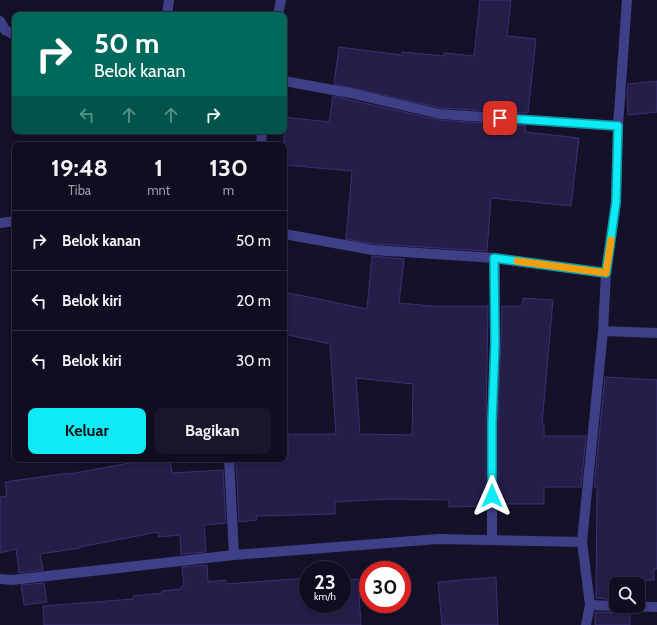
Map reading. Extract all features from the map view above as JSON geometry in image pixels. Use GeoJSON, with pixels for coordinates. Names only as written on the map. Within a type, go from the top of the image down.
{"type":"FeatureCollection","features":[{"type":"Feature","properties":{"kind":"street"},"geometry":{"type":"LineString","coordinates":[[167,12],[169,0]]}},
{"type":"Feature","properties":{"kind":"street"},"geometry":{"type":"LineString","coordinates":[[279,12],[281,0]]}},
{"type":"Feature","properties":{"kind":"street"},"geometry":{"type":"LineString","coordinates":[[586,625],[590,605],[582,542],[603,331],[606,273],[616,202],[618,126],[627,0]]}},
{"type":"Feature","properties":{"kind":"street"},"geometry":{"type":"LineString","coordinates":[[0,21],[5,30],[12,34]]}},
{"type":"Feature","properties":{"kind":"street"},"geometry":{"type":"LineString","coordinates":[[287,82],[350,93],[440,114],[618,126]]}},
{"type":"Feature","properties":{"kind":"street"},"geometry":{"type":"LineString","coordinates":[[0,223],[12,221]]}},
{"type":"Feature","properties":{"kind":"street"},"geometry":{"type":"LineString","coordinates":[[287,235],[373,250],[494,258],[606,273]]}},
{"type":"Feature","properties":{"kind":"street"},"geometry":{"type":"LineString","coordinates":[[492,539],[492,424],[495,344],[494,258]]}},
{"type":"Feature","properties":{"kind":"street"},"geometry":{"type":"LineString","coordinates":[[603,331],[657,333]]}},
{"type":"Feature","properties":{"kind":"street"},"geometry":{"type":"LineString","coordinates":[[229,462],[234,555]]}},
{"type":"Feature","properties":{"kind":"street"},"geometry":{"type":"LineString","coordinates":[[0,579],[12,580],[234,555],[438,538],[582,542]]}},
{"type":"Feature","properties":{"kind":"street"},"geometry":{"type":"LineString","coordinates":[[590,605],[609,606]]}},
{"type":"Feature","properties":{"kind":"street"},"geometry":{"type":"LineString","coordinates":[[645,607],[657,607]]}},
{"type":"Feature","properties":{"kind":"building"},"geometry":{"type":"Polygon","coordinates":[[[480,0],[511,0],[507,36],[536,39],[528,113],[441,108],[334,84],[339,47],[402,55],[402,52],[444,56],[444,53],[474,56],[480,0]]]}},
{"type":"Feature","properties":{"kind":"building"},"geometry":{"type":"Polygon","coordinates":[[[657,81],[657,112],[628,115],[628,84],[657,81]]]}},
{"type":"Feature","properties":{"kind":"building"},"geometry":{"type":"Polygon","coordinates":[[[333,96],[439,120],[526,126],[525,132],[579,138],[571,206],[491,198],[487,251],[374,244],[346,239],[352,171],[287,165],[287,142],[284,142],[284,134],[287,134],[287,117],[329,122],[333,96]]]}},
{"type":"Feature","properties":{"kind":"building"},"geometry":{"type":"Polygon","coordinates":[[[372,256],[404,259],[399,303],[432,306],[488,306],[486,506],[449,507],[449,500],[387,499],[335,502],[335,514],[257,516],[257,520],[239,522],[236,462],[287,462],[288,434],[336,434],[330,344],[287,335],[287,293],[367,309],[372,256]],[[356,378],[360,434],[412,435],[413,384],[356,378]]]}},
{"type":"Feature","properties":{"kind":"building"},"geometry":{"type":"Polygon","coordinates":[[[523,298],[553,300],[542,424],[544,424],[544,436],[586,436],[581,487],[544,487],[544,504],[498,504],[498,424],[502,306],[522,306],[523,298]]]}},
{"type":"Feature","properties":{"kind":"building"},"geometry":{"type":"Polygon","coordinates":[[[605,377],[657,380],[657,569],[654,569],[654,580],[645,580],[645,577],[609,577],[609,599],[596,598],[597,487],[594,487],[605,377]]]}},
{"type":"Feature","properties":{"kind":"building"},"geometry":{"type":"Polygon","coordinates":[[[135,462],[170,462],[172,473],[223,470],[226,523],[204,525],[206,552],[181,554],[180,535],[158,537],[158,532],[80,548],[40,554],[43,570],[19,573],[16,549],[0,553],[0,497],[7,496],[5,482],[69,474],[135,462]]]}},
{"type":"Feature","properties":{"kind":"building"},"geometry":{"type":"Polygon","coordinates":[[[207,565],[208,582],[226,580],[226,584],[299,579],[299,613],[351,613],[351,579],[358,579],[359,613],[360,613],[361,625],[44,625],[43,606],[133,599],[133,596],[162,593],[162,591],[181,589],[181,587],[184,586],[182,567],[207,565]]]}},
{"type":"Feature","properties":{"kind":"building"},"geometry":{"type":"Polygon","coordinates":[[[496,577],[498,625],[442,625],[438,582],[496,577]]]}},
{"type":"Feature","properties":{"kind":"building"},"geometry":{"type":"Polygon","coordinates":[[[44,583],[47,602],[24,605],[21,585],[44,583]]]}},
{"type":"Feature","properties":{"kind":"building"},"geometry":{"type":"Polygon","coordinates":[[[595,612],[630,613],[630,625],[595,625],[595,612]]]}},
{"type":"Feature","properties":{"kind":"slow traffic"},"geometry":{"type":"LineString","coordinates":[[517,261],[606,273],[611,240]]}},
{"type":"Feature","properties":{"kind":"route"},"geometry":{"type":"LineString","coordinates":[[492,496],[492,424],[495,344],[494,258],[606,273],[616,202],[618,126],[500,118]]}}]}
